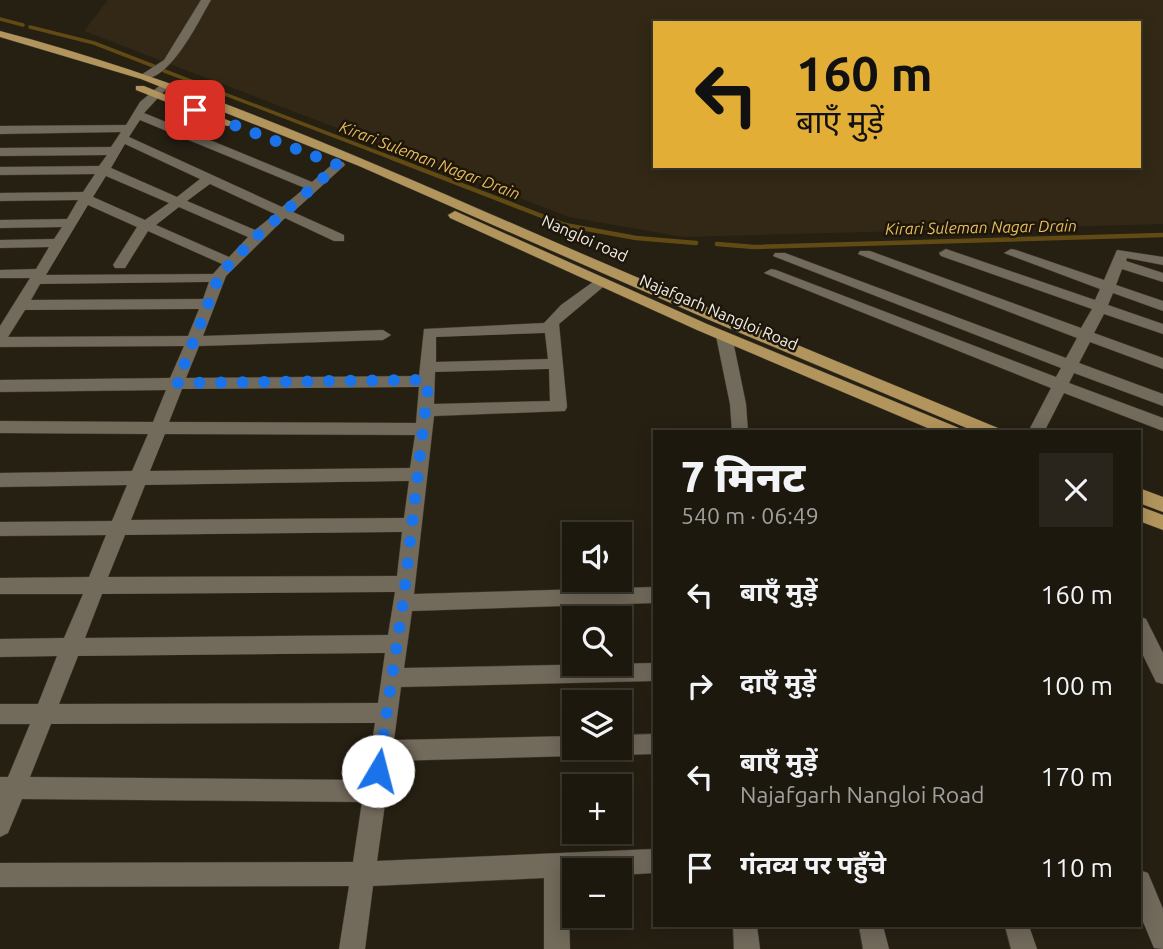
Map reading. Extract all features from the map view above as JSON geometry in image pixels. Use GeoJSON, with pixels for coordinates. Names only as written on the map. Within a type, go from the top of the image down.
{"type":"FeatureCollection","features":[{"type":"Feature","properties":{"kind":"main road","name":"Nangloi road"},"geometry":{"type":"LineString","coordinates":[[0,34],[145,77],[159,89],[363,163],[967,427]]}},
{"type":"Feature","properties":{"kind":"main road","name":"Najafgarh Nangloi Road"},"geometry":{"type":"LineString","coordinates":[[0,43],[159,89],[724,336],[948,430]]}},
{"type":"Feature","properties":{"kind":"main road"},"geometry":{"type":"LineString","coordinates":[[1141,496],[1163,505]]}},
{"type":"Feature","properties":{"kind":"main road"},"geometry":{"type":"LineString","coordinates":[[1141,514],[1163,523]]}},
{"type":"Feature","properties":{"kind":"street"},"geometry":{"type":"LineString","coordinates":[[145,77],[168,62],[206,0]]}},
{"type":"Feature","properties":{"kind":"street"},"geometry":{"type":"LineString","coordinates":[[159,89],[138,115],[38,277],[12,311],[0,340],[193,341],[383,335]]}},
{"type":"Feature","properties":{"kind":"street"},"geometry":{"type":"LineString","coordinates":[[138,115],[313,187]]}},
{"type":"Feature","properties":{"kind":"street"},"geometry":{"type":"LineString","coordinates":[[0,130],[123,139],[340,238]]}},
{"type":"Feature","properties":{"kind":"street"},"geometry":{"type":"LineString","coordinates":[[0,152],[123,139]]}},
{"type":"Feature","properties":{"kind":"street"},"geometry":{"type":"LineString","coordinates":[[0,825],[8,788],[45,713],[219,278],[229,262],[338,165]]}},
{"type":"Feature","properties":{"kind":"street"},"geometry":{"type":"LineString","coordinates":[[0,172],[104,170],[257,236]]}},
{"type":"Feature","properties":{"kind":"street"},"geometry":{"type":"LineString","coordinates":[[120,265],[138,233],[145,226],[210,178]]}},
{"type":"Feature","properties":{"kind":"street"},"geometry":{"type":"LineString","coordinates":[[0,197],[87,197],[145,226],[229,262]]}},
{"type":"Feature","properties":{"kind":"street"},"geometry":{"type":"LineString","coordinates":[[0,223],[71,223]]}},
{"type":"Feature","properties":{"kind":"street"},"geometry":{"type":"LineString","coordinates":[[0,244],[59,243]]}},
{"type":"Feature","properties":{"kind":"street"},"geometry":{"type":"LineString","coordinates":[[946,253],[1163,329]]}},
{"type":"Feature","properties":{"kind":"street"},"geometry":{"type":"LineString","coordinates":[[1011,253],[1163,306]]}},
{"type":"Feature","properties":{"kind":"street"},"geometry":{"type":"LineString","coordinates":[[1036,430],[1100,307],[1122,253],[1163,261]]}},
{"type":"Feature","properties":{"kind":"street"},"geometry":{"type":"LineString","coordinates":[[866,254],[1163,364]]}},
{"type":"Feature","properties":{"kind":"street"},"geometry":{"type":"LineString","coordinates":[[780,256],[1163,400]]}},
{"type":"Feature","properties":{"kind":"street"},"geometry":{"type":"LineString","coordinates":[[1118,263],[1163,278]]}},
{"type":"Feature","properties":{"kind":"street"},"geometry":{"type":"LineString","coordinates":[[771,273],[1163,425]]}},
{"type":"Feature","properties":{"kind":"street"},"geometry":{"type":"LineString","coordinates":[[0,274],[38,277],[219,278]]}},
{"type":"Feature","properties":{"kind":"street"},"geometry":{"type":"LineString","coordinates":[[0,426],[160,425],[183,429],[425,419],[559,407],[551,323],[566,308],[603,282]]}},
{"type":"Feature","properties":{"kind":"street"},"geometry":{"type":"LineString","coordinates":[[12,311],[208,304]]}},
{"type":"Feature","properties":{"kind":"street"},"geometry":{"type":"LineString","coordinates":[[352,949],[404,593],[425,419],[429,332],[551,328]]}},
{"type":"Feature","properties":{"kind":"street"},"geometry":{"type":"LineString","coordinates":[[724,336],[738,404],[740,430]]}},
{"type":"Feature","properties":{"kind":"street"},"geometry":{"type":"LineString","coordinates":[[0,386],[427,374],[556,364]]}},
{"type":"Feature","properties":{"kind":"street"},"geometry":{"type":"LineString","coordinates":[[0,480],[418,474]]}},
{"type":"Feature","properties":{"kind":"street"},"geometry":{"type":"LineString","coordinates":[[0,529],[412,524]]}},
{"type":"Feature","properties":{"kind":"street"},"geometry":{"type":"LineString","coordinates":[[0,586],[96,585],[404,593],[653,595]]}},
{"type":"Feature","properties":{"kind":"street"},"geometry":{"type":"LineString","coordinates":[[1141,629],[1163,675]]}},
{"type":"Feature","properties":{"kind":"street"},"geometry":{"type":"LineString","coordinates":[[0,648],[397,644]]}},
{"type":"Feature","properties":{"kind":"street"},"geometry":{"type":"LineString","coordinates":[[392,678],[653,672]]}},
{"type":"Feature","properties":{"kind":"street"},"geometry":{"type":"LineString","coordinates":[[0,714],[387,713]]}},
{"type":"Feature","properties":{"kind":"street"},"geometry":{"type":"LineString","coordinates":[[632,745],[653,744]]}},
{"type":"Feature","properties":{"kind":"street"},"geometry":{"type":"LineString","coordinates":[[381,751],[562,746]]}},
{"type":"Feature","properties":{"kind":"street"},"geometry":{"type":"LineString","coordinates":[[8,788],[375,791]]}},
{"type":"Feature","properties":{"kind":"street"},"geometry":{"type":"LineString","coordinates":[[0,875],[363,874],[653,861]]}},
{"type":"Feature","properties":{"kind":"street"},"geometry":{"type":"LineString","coordinates":[[556,865],[557,949]]}},
{"type":"Feature","properties":{"kind":"street"},"geometry":{"type":"LineString","coordinates":[[1141,886],[1163,939]]}},
{"type":"Feature","properties":{"kind":"street"},"geometry":{"type":"LineString","coordinates":[[745,927],[747,949]]}},
{"type":"Feature","properties":{"kind":"street"},"geometry":{"type":"LineString","coordinates":[[871,927],[876,949]]}},
{"type":"Feature","properties":{"kind":"street"},"geometry":{"type":"LineString","coordinates":[[1017,927],[1024,949]]}},
{"type":"Feature","properties":{"kind":"shaded area"},"geometry":{"type":"Polygon","coordinates":[[[108,0],[1163,0],[1163,224],[683,237],[569,217],[84,31],[108,0]]]}},
{"type":"Feature","properties":{"kind":"waterway","name":"Kirari Suleman Nagar Drain"},"geometry":{"type":"LineString","coordinates":[[0,19],[23,25]]}},
{"type":"Feature","properties":{"kind":"waterway","name":"Kirari Suleman Nagar Drain"},"geometry":{"type":"LineString","coordinates":[[30,27],[94,43],[156,67]]}},
{"type":"Feature","properties":{"kind":"waterway","name":"Kirari Suleman Nagar Drain"},"geometry":{"type":"LineString","coordinates":[[162,70],[397,160]]}},
{"type":"Feature","properties":{"kind":"waterway","name":"Kirari Suleman Nagar Drain"},"geometry":{"type":"LineString","coordinates":[[392,158],[565,225],[636,238],[696,243]]}},
{"type":"Feature","properties":{"kind":"waterway","name":"Kirari Suleman Nagar Drain"},"geometry":{"type":"LineString","coordinates":[[717,244],[754,247],[1163,235]]}},
{"type":"Feature","properties":{"kind":"route"},"geometry":{"type":"LineString","coordinates":[[195,110],[338,165],[257,236],[220,274],[177,383],[419,380],[426,381],[428,386],[403,603],[378,771]]}}]}
